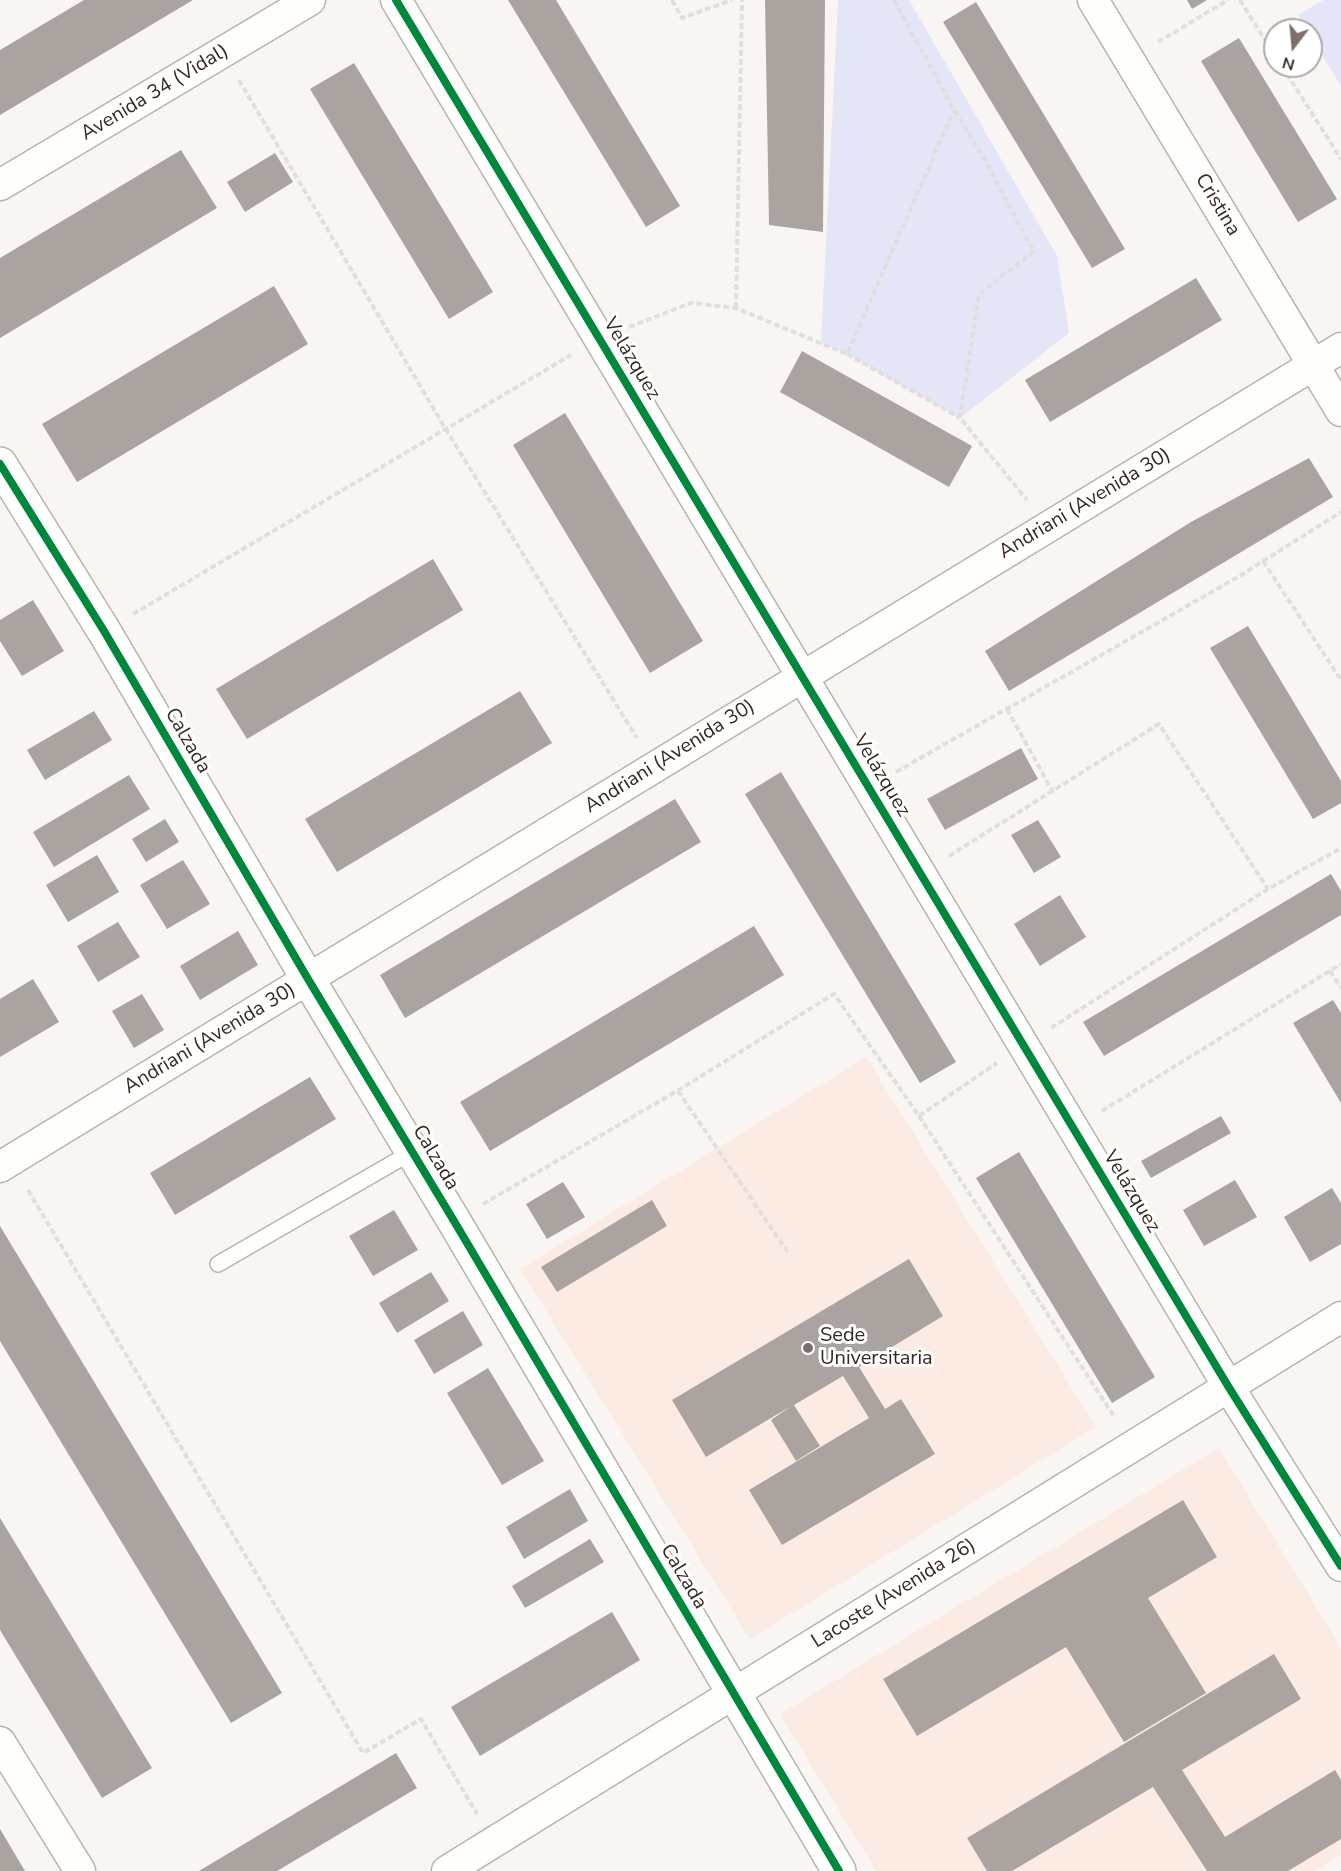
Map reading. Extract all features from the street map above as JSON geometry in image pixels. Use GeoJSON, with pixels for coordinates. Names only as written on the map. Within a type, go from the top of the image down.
{"type":"FeatureCollection","features":[{"type":"Feature","properties":{"kind":"street","name":"Avenida 34 (Vidal)"},"geometry":{"type":"LineString","coordinates":[[0,185],[310,0]]}},
{"type":"Feature","properties":{"kind":"street","name":"Velázquez"},"geometry":{"type":"LineString","coordinates":[[396,0],[1228,1386],[1341,1566]]}},
{"type":"Feature","properties":{"kind":"street","name":"Cristina"},"geometry":{"type":"LineString","coordinates":[[1093,0],[1341,411]]}},
{"type":"Feature","properties":{"kind":"street","name":"Andriani (Avenida 30)"},"geometry":{"type":"LineString","coordinates":[[5,1164],[1341,348]]}},
{"type":"Feature","properties":{"kind":"street","name":"Calzada"},"geometry":{"type":"LineString","coordinates":[[0,464],[104,631],[308,979],[839,1871]]}},
{"type":"Feature","properties":{"kind":"street","name":"Lacoste (Avenida 26)"},"geometry":{"type":"LineString","coordinates":[[447,1871],[1341,1317]]}},
{"type":"Feature","properties":{"kind":"street"},"geometry":{"type":"LineString","coordinates":[[5,1761],[80,1871]]}},
{"type":"Feature","properties":{"kind":"lane"},"geometry":{"type":"LineString","coordinates":[[218,1264],[412,1152]]}},
{"type":"Feature","properties":{"kind":"path"},"geometry":{"type":"LineString","coordinates":[[672,0],[682,18],[732,0]]}},
{"type":"Feature","properties":{"kind":"path"},"geometry":{"type":"LineString","coordinates":[[736,308],[742,0]]}},
{"type":"Feature","properties":{"kind":"path"},"geometry":{"type":"LineString","coordinates":[[894,0],[1034,252],[979,294],[960,418]]}},
{"type":"Feature","properties":{"kind":"path"},"geometry":{"type":"LineString","coordinates":[[1129,60],[1228,0]]}},
{"type":"Feature","properties":{"kind":"path"},"geometry":{"type":"LineString","coordinates":[[1240,0],[1263,37]]}},
{"type":"Feature","properties":{"kind":"path"},"geometry":{"type":"LineString","coordinates":[[222,52],[445,428],[655,767]]}},
{"type":"Feature","properties":{"kind":"path"},"geometry":{"type":"LineString","coordinates":[[1290,78],[1341,159]]}},
{"type":"Feature","properties":{"kind":"path"},"geometry":{"type":"LineString","coordinates":[[847,354],[954,110]]}},
{"type":"Feature","properties":{"kind":"path"},"geometry":{"type":"LineString","coordinates":[[104,631],[599,338],[691,303],[736,308],[847,354],[960,418],[1049,526]]}},
{"type":"Feature","properties":{"kind":"path"},"geometry":{"type":"LineString","coordinates":[[868,787],[1238,578],[1341,512]]}},
{"type":"Feature","properties":{"kind":"path"},"geometry":{"type":"LineString","coordinates":[[1263,561],[1341,680]]}},
{"type":"Feature","properties":{"kind":"path"},"geometry":{"type":"LineString","coordinates":[[1007,710],[1053,792]]}},
{"type":"Feature","properties":{"kind":"path"},"geometry":{"type":"LineString","coordinates":[[921,874],[1159,724],[1268,889]]}},
{"type":"Feature","properties":{"kind":"path"},"geometry":{"type":"LineString","coordinates":[[919,1116],[1024,1045],[1268,889],[1341,848]]}},
{"type":"Feature","properties":{"kind":"path"},"geometry":{"type":"LineString","coordinates":[[1073,1129],[1341,964]]}},
{"type":"Feature","properties":{"kind":"path"},"geometry":{"type":"LineString","coordinates":[[1330,971],[1341,988]]}},
{"type":"Feature","properties":{"kind":"path"},"geometry":{"type":"LineString","coordinates":[[454,1221],[677,1091],[834,994],[919,1116],[1133,1446]]}},
{"type":"Feature","properties":{"kind":"path"},"geometry":{"type":"LineString","coordinates":[[677,1091],[789,1254]]}},
{"type":"Feature","properties":{"kind":"path"},"geometry":{"type":"LineString","coordinates":[[5,1164],[363,1753],[421,1719],[494,1842]]}},
{"type":"Feature","properties":{"kind":"shaded area"},"geometry":{"type":"Polygon","coordinates":[[[838,0],[909,0],[1057,256],[1069,333],[960,418],[847,354],[821,343],[838,0]]]}},
{"type":"Feature","properties":{"kind":"shaded area"},"geometry":{"type":"Polygon","coordinates":[[[1323,0],[1341,0],[1341,86],[1323,57],[1323,18],[1300,18],[1298,15],[1323,0]]]}},
{"type":"Feature","properties":{"kind":"shaded area","name":"Sede Universitaria"},"geometry":{"type":"Polygon","coordinates":[[[866,1057],[1096,1427],[750,1639],[520,1269],[866,1057]]]}},
{"type":"Feature","properties":{"kind":"shaded area"},"geometry":{"type":"Polygon","coordinates":[[[1219,1448],[1341,1648],[1341,1855],[1315,1871],[876,1871],[780,1714],[1219,1448]]]}},
{"type":"Feature","properties":{"kind":"building"},"geometry":{"type":"Polygon","coordinates":[[[84,0],[193,0],[0,115],[0,50],[84,0]]]}},
{"type":"Feature","properties":{"kind":"building"},"geometry":{"type":"Polygon","coordinates":[[[508,0],[556,0],[680,206],[646,227],[508,0]]]}},
{"type":"Feature","properties":{"kind":"building"},"geometry":{"type":"Polygon","coordinates":[[[765,0],[825,0],[823,232],[769,225],[765,0]]]}},
{"type":"Feature","properties":{"kind":"building"},"geometry":{"type":"Polygon","coordinates":[[[1187,0],[1207,0],[1192,9],[1187,0]]]}},
{"type":"Feature","properties":{"kind":"building"},"geometry":{"type":"Polygon","coordinates":[[[976,2],[1125,249],[1092,268],[943,22],[976,2]]]}},
{"type":"Feature","properties":{"kind":"building"},"geometry":{"type":"Polygon","coordinates":[[[1239,38],[1337,199],[1298,222],[1201,61],[1239,38]]]}},
{"type":"Feature","properties":{"kind":"building"},"geometry":{"type":"Polygon","coordinates":[[[354,63],[493,292],[449,319],[310,89],[354,63]]]}},
{"type":"Feature","properties":{"kind":"building"},"geometry":{"type":"Polygon","coordinates":[[[181,150],[217,208],[0,338],[0,258],[181,150]]]}},
{"type":"Feature","properties":{"kind":"building"},"geometry":{"type":"Polygon","coordinates":[[[275,153],[293,182],[245,212],[227,182],[275,153]]]}},
{"type":"Feature","properties":{"kind":"building"},"geometry":{"type":"Polygon","coordinates":[[[1196,278],[1222,320],[1050,422],[1025,380],[1196,278]]]}},
{"type":"Feature","properties":{"kind":"building"},"geometry":{"type":"Polygon","coordinates":[[[274,286],[308,344],[77,482],[42,424],[274,286]]]}},
{"type":"Feature","properties":{"kind":"building"},"geometry":{"type":"Polygon","coordinates":[[[802,351],[972,446],[949,487],[780,392],[802,351]]]}},
{"type":"Feature","properties":{"kind":"building"},"geometry":{"type":"Polygon","coordinates":[[[565,413],[703,641],[650,673],[513,445],[565,413]]]}},
{"type":"Feature","properties":{"kind":"building"},"geometry":{"type":"Polygon","coordinates":[[[1309,458],[1333,497],[1009,691],[985,651],[1191,522],[1309,458]]]}},
{"type":"Feature","properties":{"kind":"building"},"geometry":{"type":"Polygon","coordinates":[[[433,559],[463,610],[247,739],[216,689],[433,559]]]}},
{"type":"Feature","properties":{"kind":"building"},"geometry":{"type":"Polygon","coordinates":[[[33,600],[64,651],[22,676],[0,641],[0,620],[33,600]]]}},
{"type":"Feature","properties":{"kind":"building"},"geometry":{"type":"Polygon","coordinates":[[[1248,626],[1341,781],[1341,803],[1313,819],[1210,648],[1248,626]]]}},
{"type":"Feature","properties":{"kind":"building"},"geometry":{"type":"Polygon","coordinates":[[[520,691],[552,743],[337,872],[305,819],[520,691]]]}},
{"type":"Feature","properties":{"kind":"building"},"geometry":{"type":"Polygon","coordinates":[[[94,711],[112,740],[45,780],[27,750],[94,711]]]}},
{"type":"Feature","properties":{"kind":"building"},"geometry":{"type":"Polygon","coordinates":[[[1021,748],[1038,779],[945,830],[927,799],[1021,748]]]}},
{"type":"Feature","properties":{"kind":"building"},"geometry":{"type":"Polygon","coordinates":[[[781,772],[956,1062],[920,1083],[745,794],[781,772]]]}},
{"type":"Feature","properties":{"kind":"building"},"geometry":{"type":"Polygon","coordinates":[[[129,775],[150,809],[54,867],[33,832],[129,775]]]}},
{"type":"Feature","properties":{"kind":"building"},"geometry":{"type":"Polygon","coordinates":[[[675,799],[701,842],[405,1018],[380,975],[675,799]]]}},
{"type":"Feature","properties":{"kind":"building"},"geometry":{"type":"Polygon","coordinates":[[[165,819],[179,842],[146,862],[132,839],[165,819]]]}},
{"type":"Feature","properties":{"kind":"building"},"geometry":{"type":"Polygon","coordinates":[[[1038,820],[1061,857],[1034,873],[1011,835],[1038,820]]]}},
{"type":"Feature","properties":{"kind":"building"},"geometry":{"type":"Polygon","coordinates":[[[97,855],[119,892],[68,922],[46,885],[97,855]]]}},
{"type":"Feature","properties":{"kind":"building"},"geometry":{"type":"Polygon","coordinates":[[[183,860],[210,904],[167,929],[140,885],[183,860]]]}},
{"type":"Feature","properties":{"kind":"building"},"geometry":{"type":"Polygon","coordinates":[[[1331,874],[1341,891],[1341,915],[1104,1056],[1083,1022],[1331,874]]]}},
{"type":"Feature","properties":{"kind":"building"},"geometry":{"type":"Polygon","coordinates":[[[1060,895],[1086,937],[1040,966],[1014,924],[1060,895]]]}},
{"type":"Feature","properties":{"kind":"building"},"geometry":{"type":"Polygon","coordinates":[[[118,922],[140,957],[98,982],[77,946],[118,922]]]}},
{"type":"Feature","properties":{"kind":"building"},"geometry":{"type":"Polygon","coordinates":[[[754,926],[784,975],[490,1151],[460,1102],[754,926]]]}},
{"type":"Feature","properties":{"kind":"building"},"geometry":{"type":"Polygon","coordinates":[[[238,931],[258,965],[200,1000],[180,966],[238,931]]]}},
{"type":"Feature","properties":{"kind":"building"},"geometry":{"type":"Polygon","coordinates":[[[33,979],[59,1022],[0,1057],[0,999],[33,979]]]}},
{"type":"Feature","properties":{"kind":"building"},"geometry":{"type":"Polygon","coordinates":[[[142,994],[164,1030],[134,1048],[112,1011],[142,994]]]}},
{"type":"Feature","properties":{"kind":"building"},"geometry":{"type":"Polygon","coordinates":[[[1333,1000],[1341,1013],[1341,1103],[1293,1023],[1333,1000]]]}},
{"type":"Feature","properties":{"kind":"building"},"geometry":{"type":"Polygon","coordinates":[[[310,1077],[336,1119],[175,1215],[150,1173],[310,1077]]]}},
{"type":"Feature","properties":{"kind":"building"},"geometry":{"type":"Polygon","coordinates":[[[1221,1116],[1231,1133],[1151,1178],[1141,1161],[1221,1116]]]}},
{"type":"Feature","properties":{"kind":"building"},"geometry":{"type":"Polygon","coordinates":[[[1019,1152],[1155,1377],[1112,1403],[976,1178],[1019,1152]]]}},
{"type":"Feature","properties":{"kind":"building"},"geometry":{"type":"Polygon","coordinates":[[[1235,1180],[1257,1217],[1204,1246],[1183,1210],[1235,1180]]]}},
{"type":"Feature","properties":{"kind":"building"},"geometry":{"type":"Polygon","coordinates":[[[563,1182],[585,1217],[547,1239],[526,1204],[563,1182]]]}},
{"type":"Feature","properties":{"kind":"building"},"geometry":{"type":"Polygon","coordinates":[[[1332,1188],[1341,1203],[1341,1244],[1310,1262],[1284,1217],[1332,1188]]]}},
{"type":"Feature","properties":{"kind":"building"},"geometry":{"type":"Polygon","coordinates":[[[652,1200],[667,1226],[557,1292],[541,1267],[652,1200]]]}},
{"type":"Feature","properties":{"kind":"building"},"geometry":{"type":"Polygon","coordinates":[[[394,1210],[418,1250],[373,1276],[349,1236],[394,1210]]]}},
{"type":"Feature","properties":{"kind":"building"},"geometry":{"type":"Polygon","coordinates":[[[0,1226],[282,1693],[231,1723],[0,1341],[0,1226]]]}},
{"type":"Feature","properties":{"kind":"building"},"geometry":{"type":"Polygon","coordinates":[[[909,1259],[943,1316],[859,1367],[885,1409],[901,1399],[935,1454],[782,1545],[749,1490],[869,1418],[843,1376],[794,1405],[820,1446],[796,1461],[771,1420],[791,1406],[706,1457],[672,1400],[909,1259]]]}},
{"type":"Feature","properties":{"kind":"building"},"geometry":{"type":"Polygon","coordinates":[[[431,1272],[449,1301],[397,1333],[379,1303],[431,1272]]]}},
{"type":"Feature","properties":{"kind":"building"},"geometry":{"type":"Polygon","coordinates":[[[463,1311],[483,1345],[434,1374],[414,1340],[463,1311]]]}},
{"type":"Feature","properties":{"kind":"building"},"geometry":{"type":"Polygon","coordinates":[[[488,1368],[544,1461],[502,1485],[447,1393],[488,1368]]]}},
{"type":"Feature","properties":{"kind":"building"},"geometry":{"type":"Polygon","coordinates":[[[570,1489],[588,1521],[524,1559],[506,1527],[570,1489]]]}},
{"type":"Feature","properties":{"kind":"building"},"geometry":{"type":"Polygon","coordinates":[[[1183,1500],[1217,1557],[1148,1598],[1206,1693],[1124,1742],[1066,1647],[917,1736],[883,1679],[1183,1500]]]}},
{"type":"Feature","properties":{"kind":"building"},"geometry":{"type":"Polygon","coordinates":[[[0,1518],[152,1768],[102,1798],[0,1630],[0,1518]]]}},
{"type":"Feature","properties":{"kind":"building"},"geometry":{"type":"Polygon","coordinates":[[[590,1539],[604,1562],[525,1608],[512,1586],[590,1539]]]}},
{"type":"Feature","properties":{"kind":"building"},"geometry":{"type":"Polygon","coordinates":[[[612,1612],[640,1660],[480,1756],[451,1707],[612,1612]]]}},
{"type":"Feature","properties":{"kind":"building"},"geometry":{"type":"Polygon","coordinates":[[[1274,1654],[1301,1699],[1182,1770],[1225,1837],[1335,1770],[1341,1780],[1341,1839],[1288,1871],[1207,1871],[1153,1787],[1012,1871],[987,1871],[967,1838],[1274,1654]]]}},
{"type":"Feature","properties":{"kind":"building"},"geometry":{"type":"Polygon","coordinates":[[[396,1753],[417,1788],[277,1871],[199,1871],[396,1753]]]}},
{"type":"Feature","properties":{"kind":"building"},"geometry":{"type":"Polygon","coordinates":[[[0,1829],[25,1871],[0,1871],[0,1829]]]}},
{"type":"Feature","properties":{"kind":"cycle path"},"geometry":{"type":"LineString","coordinates":[[396,0],[1228,1386],[1341,1566]]}},
{"type":"Feature","properties":{"kind":"cycle path"},"geometry":{"type":"LineString","coordinates":[[0,464],[104,631],[308,979],[839,1871]]}},
{"type":"Feature","properties":{"kind":"place","name":"Sede Universitaria"},"geometry":{"type":"Point","coordinates":[808,1348]}}]}
